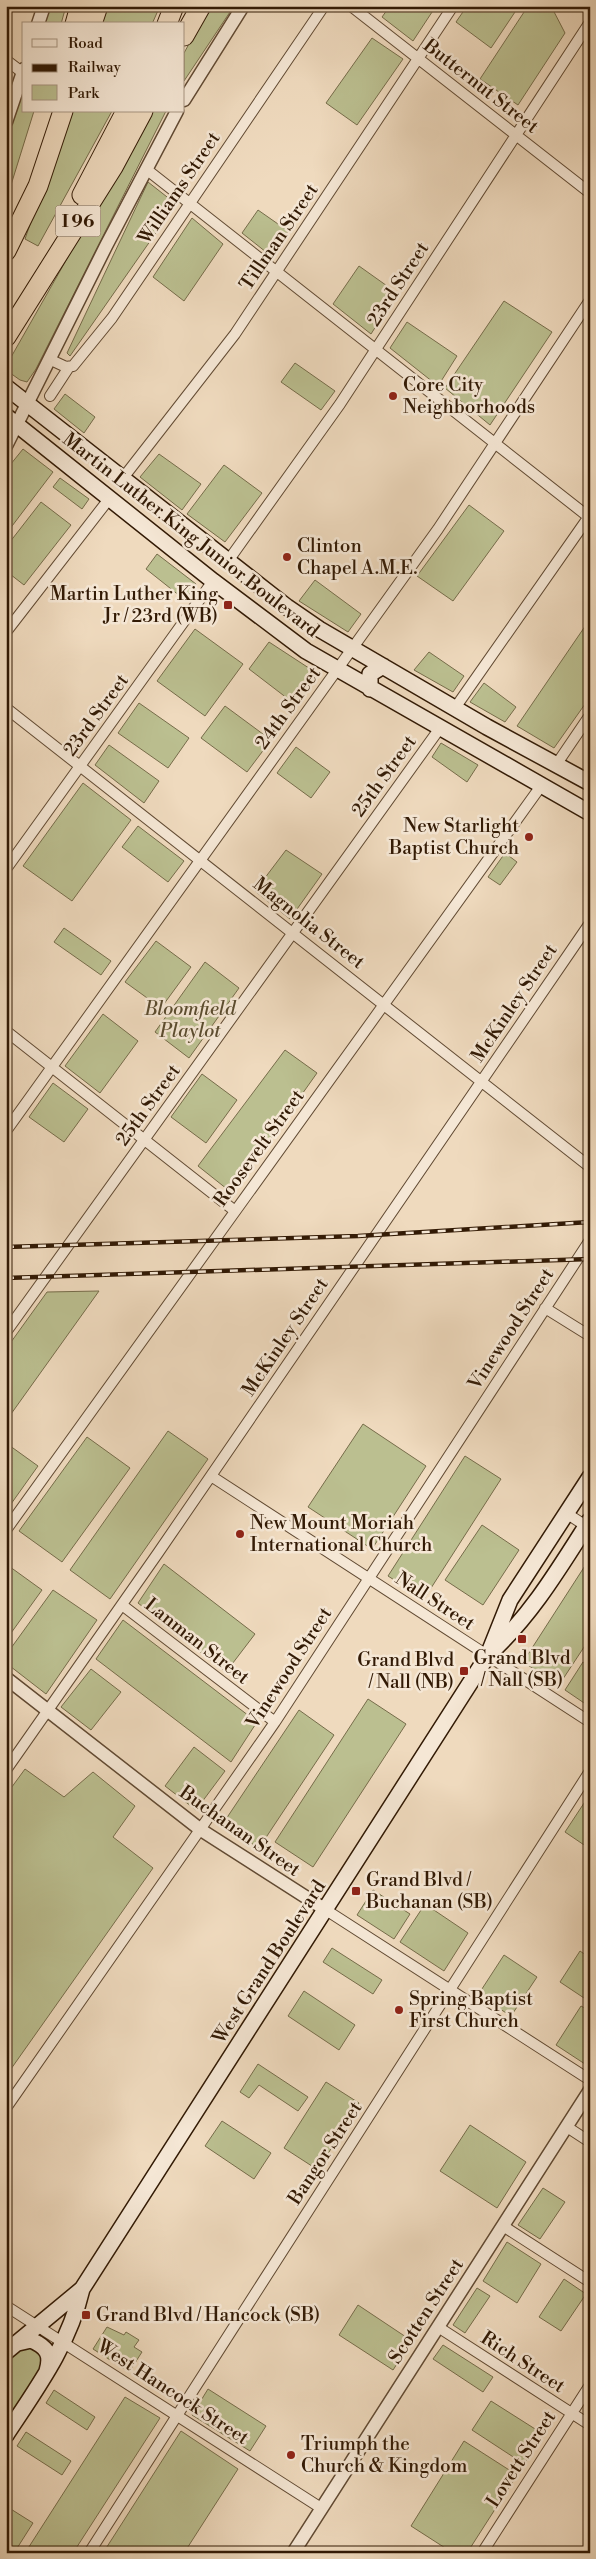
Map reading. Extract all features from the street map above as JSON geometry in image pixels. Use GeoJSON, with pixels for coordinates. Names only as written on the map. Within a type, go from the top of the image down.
{"type":"FeatureCollection","features":[{"type":"Feature","properties":{"kind":"highway"},"geometry":{"type":"LineString","coordinates":[[76,22],[80,6]]}},
{"type":"Feature","properties":{"kind":"highway"},"geometry":{"type":"LineString","coordinates":[[93,22],[98,6]]}},
{"type":"Feature","properties":{"kind":"highway"},"geometry":{"type":"LineString","coordinates":[[168,22],[174,6]]}},
{"type":"Feature","properties":{"kind":"highway"},"geometry":{"type":"LineString","coordinates":[[185,34],[201,6]]}},
{"type":"Feature","properties":{"kind":"highway"},"geometry":{"type":"LineString","coordinates":[[8,247],[49,112]]}},
{"type":"Feature","properties":{"kind":"highway","name":"I 96"},"geometry":{"type":"LineString","coordinates":[[8,247],[38,186],[63,112]]}},
{"type":"Feature","properties":{"kind":"highway"},"geometry":{"type":"LineString","coordinates":[[8,333],[125,112]]}},
{"type":"Feature","properties":{"kind":"highway","name":"I 96"},"geometry":{"type":"LineString","coordinates":[[8,333],[113,167],[142,112]]}},
{"type":"Feature","properties":{"kind":"main road","name":"Martin Luther King Junior Boulevard"},"geometry":{"type":"LineString","coordinates":[[17,395],[228,561],[319,629],[487,727],[590,783]]}},
{"type":"Feature","properties":{"kind":"main road","name":"Martin Luther King Junior Boulevard"},"geometry":{"type":"LineString","coordinates":[[10,419],[213,581],[306,651],[590,813]]}},
{"type":"Feature","properties":{"kind":"main road"},"geometry":{"type":"LineString","coordinates":[[46,448],[46,434],[61,429]]}},
{"type":"Feature","properties":{"kind":"main road"},"geometry":{"type":"LineString","coordinates":[[146,528],[156,528],[162,524],[159,507]]}},
{"type":"Feature","properties":{"kind":"main road"},"geometry":{"type":"LineString","coordinates":[[178,553],[179,538],[194,534]]}},
{"type":"Feature","properties":{"kind":"main road"},"geometry":{"type":"LineString","coordinates":[[306,651],[318,644],[319,629]]}},
{"type":"Feature","properties":{"kind":"main road"},"geometry":{"type":"LineString","coordinates":[[370,688],[370,674],[383,666]]}},
{"type":"Feature","properties":{"kind":"main road"},"geometry":{"type":"LineString","coordinates":[[474,748],[488,741],[487,727]]}},
{"type":"Feature","properties":{"kind":"main road"},"geometry":{"type":"LineString","coordinates":[[507,767],[508,753],[519,745]]}},
{"type":"Feature","properties":{"kind":"main road","name":"West Grand Boulevard"},"geometry":{"type":"LineString","coordinates":[[6,2352],[82,2289],[488,1655],[510,1600],[590,1477]]}},
{"type":"Feature","properties":{"kind":"main road","name":"West Grand Boulevard"},"geometry":{"type":"LineString","coordinates":[[488,1655],[513,1633],[588,1523]]}},
{"type":"Feature","properties":{"kind":"main road","name":"West Grand Boulevard"},"geometry":{"type":"LineString","coordinates":[[6,2435],[45,2375],[76,2318],[82,2289]]}},
{"type":"Feature","properties":{"kind":"main road"},"geometry":{"type":"LineString","coordinates":[[18,2343],[31,2340],[47,2349],[50,2356],[45,2375]]}},
{"type":"Feature","properties":{"kind":"street"},"geometry":{"type":"LineString","coordinates":[[39,22],[44,6]]}},
{"type":"Feature","properties":{"kind":"street"},"geometry":{"type":"LineString","coordinates":[[185,98],[243,6]]}},
{"type":"Feature","properties":{"kind":"street","name":"Williams Street"},"geometry":{"type":"LineString","coordinates":[[50,396],[69,367],[76,364],[112,318],[324,6]]}},
{"type":"Feature","properties":{"kind":"street","name":"Butternut Street"},"geometry":{"type":"LineString","coordinates":[[351,6],[590,193]]}},
{"type":"Feature","properties":{"kind":"street","name":"Tillman Street"},"geometry":{"type":"LineString","coordinates":[[123,478],[214,364],[453,6]]}},
{"type":"Feature","properties":{"kind":"street","name":"23rd Street"},"geometry":{"type":"LineString","coordinates":[[228,561],[298,466],[376,350],[590,22]]}},
{"type":"Feature","properties":{"kind":"street"},"geometry":{"type":"LineString","coordinates":[[6,60],[22,70]]}},
{"type":"Feature","properties":{"kind":"street"},"geometry":{"type":"LineString","coordinates":[[6,122],[22,74]]}},
{"type":"Feature","properties":{"kind":"street"},"geometry":{"type":"LineString","coordinates":[[6,446],[10,419],[17,395],[51,360],[176,112]]}},
{"type":"Feature","properties":{"kind":"street"},"geometry":{"type":"LineString","coordinates":[[146,169],[589,517],[455,708]]}},
{"type":"Feature","properties":{"kind":"street","name":"24th Street"},"geometry":{"type":"LineString","coordinates":[[6,1131],[353,649],[496,444],[590,300]]}},
{"type":"Feature","properties":{"kind":"street"},"geometry":{"type":"LineString","coordinates":[[51,360],[69,367]]}},
{"type":"Feature","properties":{"kind":"street"},"geometry":{"type":"LineString","coordinates":[[6,632],[109,499]]}},
{"type":"Feature","properties":{"kind":"street","name":"23rd Street"},"geometry":{"type":"LineString","coordinates":[[6,869],[213,581]]}},
{"type":"Feature","properties":{"kind":"street","name":"Magnolia Street"},"geometry":{"type":"LineString","coordinates":[[6,708],[590,1168]]}},
{"type":"Feature","properties":{"kind":"street"},"geometry":{"type":"LineString","coordinates":[[556,765],[590,715]]}},
{"type":"Feature","properties":{"kind":"street","name":"25th Street"},"geometry":{"type":"LineString","coordinates":[[6,1332],[440,728]]}},
{"type":"Feature","properties":{"kind":"street","name":"Roosevelt Street"},"geometry":{"type":"LineString","coordinates":[[6,1530],[540,786]]}},
{"type":"Feature","properties":{"kind":"street","name":"McKinley Street"},"geometry":{"type":"LineString","coordinates":[[6,1770],[211,1476],[590,923]]}},
{"type":"Feature","properties":{"kind":"street"},"geometry":{"type":"LineString","coordinates":[[6,1031],[235,1211]]}},
{"type":"Feature","properties":{"kind":"street","name":"Vinewood Street"},"geometry":{"type":"LineString","coordinates":[[6,2108],[275,1722],[590,1240]]}},
{"type":"Feature","properties":{"kind":"street"},"geometry":{"type":"LineString","coordinates":[[545,1308],[590,1336]]}},
{"type":"Feature","properties":{"kind":"street","name":"Nall Street"},"geometry":{"type":"LineString","coordinates":[[211,1476],[590,1722]]}},
{"type":"Feature","properties":{"kind":"street"},"geometry":{"type":"LineString","coordinates":[[566,1513],[588,1523]]}},
{"type":"Feature","properties":{"kind":"street","name":"Lanman Street"},"geometry":{"type":"LineString","coordinates":[[122,1605],[275,1722]]}},
{"type":"Feature","properties":{"kind":"street","name":"Buchanan Street"},"geometry":{"type":"LineString","coordinates":[[6,1678],[201,1830],[590,2080]]}},
{"type":"Feature","properties":{"kind":"street","name":"Bangor Street"},"geometry":{"type":"LineString","coordinates":[[89,2553],[590,1771]]}},
{"type":"Feature","properties":{"kind":"street","name":"Scotten Street"},"geometry":{"type":"LineString","coordinates":[[293,2553],[590,2090]]}},
{"type":"Feature","properties":{"kind":"street"},"geometry":{"type":"LineString","coordinates":[[567,2127],[590,2142]]}},
{"type":"Feature","properties":{"kind":"street"},"geometry":{"type":"LineString","coordinates":[[503,2226],[590,2282]]}},
{"type":"Feature","properties":{"kind":"street","name":"West Hancock Street"},"geometry":{"type":"LineString","coordinates":[[6,2306],[322,2508]]}},
{"type":"Feature","properties":{"kind":"street","name":"Rich Street"},"geometry":{"type":"LineString","coordinates":[[438,2327],[590,2425]]}},
{"type":"Feature","properties":{"kind":"street","name":"Lovett Street"},"geometry":{"type":"LineString","coordinates":[[482,2553],[590,2385]]}},
{"type":"Feature","properties":{"kind":"green space"},"geometry":{"type":"Polygon","coordinates":[[[49,6],[66,6],[62,22],[45,22],[49,6]]]}},
{"type":"Feature","properties":{"kind":"green space"},"geometry":{"type":"Polygon","coordinates":[[[105,6],[160,6],[153,22],[100,22],[105,6]]]}},
{"type":"Feature","properties":{"kind":"green space"},"geometry":{"type":"Polygon","coordinates":[[[210,6],[234,6],[185,80],[185,51],[210,6]]]}},
{"type":"Feature","properties":{"kind":"green space"},"geometry":{"type":"Polygon","coordinates":[[[390,6],[436,6],[413,41],[382,17],[390,6]]]}},
{"type":"Feature","properties":{"kind":"green space"},"geometry":{"type":"Polygon","coordinates":[[[467,6],[519,6],[491,48],[456,22],[467,6]]]}},
{"type":"Feature","properties":{"kind":"green space"},"geometry":{"type":"Polygon","coordinates":[[[528,6],[551,6],[565,33],[518,105],[480,79],[528,6]]]}},
{"type":"Feature","properties":{"kind":"green space"},"geometry":{"type":"Polygon","coordinates":[[[372,38],[403,59],[357,125],[326,103],[372,38]]]}},
{"type":"Feature","properties":{"kind":"green space"},"geometry":{"type":"Polygon","coordinates":[[[22,91],[22,112],[34,112],[6,201],[6,134],[22,91]]]}},
{"type":"Feature","properties":{"kind":"green space"},"geometry":{"type":"Polygon","coordinates":[[[69,112],[111,112],[38,246],[25,239],[69,112]]]}},
{"type":"Feature","properties":{"kind":"green space"},"geometry":{"type":"Polygon","coordinates":[[[150,112],[165,112],[36,369],[27,382],[20,380],[6,370],[6,366],[150,112]]]}},
{"type":"Feature","properties":{"kind":"green space"},"geometry":{"type":"Polygon","coordinates":[[[148,182],[176,204],[70,356],[67,353],[148,182]]]}},
{"type":"Feature","properties":{"kind":"green space"},"geometry":{"type":"Polygon","coordinates":[[[258,210],[288,231],[271,256],[242,233],[258,210]]]}},
{"type":"Feature","properties":{"kind":"green space"},"geometry":{"type":"Polygon","coordinates":[[[192,218],[223,244],[184,301],[153,277],[192,218]]]}},
{"type":"Feature","properties":{"kind":"green space"},"geometry":{"type":"Polygon","coordinates":[[[359,266],[397,293],[371,334],[333,304],[359,266]]]}},
{"type":"Feature","properties":{"kind":"green space"},"geometry":{"type":"Polygon","coordinates":[[[504,301],[552,332],[490,425],[445,388],[504,301]]]}},
{"type":"Feature","properties":{"kind":"green space"},"geometry":{"type":"Polygon","coordinates":[[[407,322],[457,356],[438,386],[390,348],[407,322]]]}},
{"type":"Feature","properties":{"kind":"green space"},"geometry":{"type":"Polygon","coordinates":[[[295,363],[335,391],[321,410],[281,382],[295,363]]]}},
{"type":"Feature","properties":{"kind":"green space"},"geometry":{"type":"Polygon","coordinates":[[[65,394],[95,417],[84,433],[54,409],[65,394]]]}},
{"type":"Feature","properties":{"kind":"green space"},"geometry":{"type":"Polygon","coordinates":[[[23,449],[53,472],[6,534],[6,470],[23,449]]]}},
{"type":"Feature","properties":{"kind":"green space"},"geometry":{"type":"Polygon","coordinates":[[[159,454],[201,484],[182,510],[140,477],[159,454]]]}},
{"type":"Feature","properties":{"kind":"green space"},"geometry":{"type":"Polygon","coordinates":[[[224,465],[262,493],[225,542],[187,514],[224,465]]]}},
{"type":"Feature","properties":{"kind":"green space"},"geometry":{"type":"Polygon","coordinates":[[[60,478],[89,499],[82,509],[53,487],[60,478]]]}},
{"type":"Feature","properties":{"kind":"green space"},"geometry":{"type":"Polygon","coordinates":[[[41,502],[71,525],[24,585],[6,571],[6,547],[41,502]]]}},
{"type":"Feature","properties":{"kind":"green space"},"geometry":{"type":"Polygon","coordinates":[[[469,505],[504,531],[453,601],[417,576],[469,505]]]}},
{"type":"Feature","properties":{"kind":"green space"},"geometry":{"type":"Polygon","coordinates":[[[157,554],[196,584],[185,600],[146,569],[157,554]]]}},
{"type":"Feature","properties":{"kind":"green space"},"geometry":{"type":"Polygon","coordinates":[[[315,580],[361,614],[348,632],[299,601],[315,580]]]}},
{"type":"Feature","properties":{"kind":"green space"},"geometry":{"type":"Polygon","coordinates":[[[590,619],[590,697],[554,748],[517,726],[590,619]]]}},
{"type":"Feature","properties":{"kind":"green space"},"geometry":{"type":"Polygon","coordinates":[[[195,629],[243,664],[205,716],[157,681],[195,629]]]}},
{"type":"Feature","properties":{"kind":"green space"},"geometry":{"type":"Polygon","coordinates":[[[269,642],[318,674],[296,705],[249,669],[269,642]]]}},
{"type":"Feature","properties":{"kind":"green space"},"geometry":{"type":"Polygon","coordinates":[[[429,652],[464,676],[453,692],[414,670],[429,652]]]}},
{"type":"Feature","properties":{"kind":"green space"},"geometry":{"type":"Polygon","coordinates":[[[484,683],[516,707],[505,722],[470,702],[484,683]]]}},
{"type":"Feature","properties":{"kind":"green space"},"geometry":{"type":"Polygon","coordinates":[[[139,703],[189,738],[168,768],[118,733],[139,703]]]}},
{"type":"Feature","properties":{"kind":"green space"},"geometry":{"type":"Polygon","coordinates":[[[225,706],[271,740],[247,772],[201,738],[225,706]]]}},
{"type":"Feature","properties":{"kind":"green space"},"geometry":{"type":"Polygon","coordinates":[[[441,743],[478,765],[467,782],[432,757],[441,743]]]}},
{"type":"Feature","properties":{"kind":"green space"},"geometry":{"type":"Polygon","coordinates":[[[109,745],[159,781],[144,803],[95,765],[109,745]]]}},
{"type":"Feature","properties":{"kind":"green space"},"geometry":{"type":"Polygon","coordinates":[[[296,747],[330,772],[311,798],[277,773],[296,747]]]}},
{"type":"Feature","properties":{"kind":"green space"},"geometry":{"type":"Polygon","coordinates":[[[83,783],[131,820],[72,901],[23,866],[83,783]]]}},
{"type":"Feature","properties":{"kind":"green space"},"geometry":{"type":"Polygon","coordinates":[[[138,826],[184,861],[168,882],[122,847],[138,826]]]}},
{"type":"Feature","properties":{"kind":"green space"},"geometry":{"type":"Polygon","coordinates":[[[286,850],[322,874],[290,919],[255,891],[286,850]]]}},
{"type":"Feature","properties":{"kind":"green space"},"geometry":{"type":"Polygon","coordinates":[[[505,853],[517,862],[500,885],[488,877],[505,853]]]}},
{"type":"Feature","properties":{"kind":"green space"},"geometry":{"type":"Polygon","coordinates":[[[64,928],[111,961],[101,975],[54,942],[64,928]]]}},
{"type":"Feature","properties":{"kind":"green space"},"geometry":{"type":"Polygon","coordinates":[[[156,941],[191,967],[161,1008],[125,982],[156,941]]]}},
{"type":"Feature","properties":{"kind":"green space","name":"Bloomfield Playlot"},"geometry":{"type":"Polygon","coordinates":[[[205,962],[239,988],[189,1058],[155,1032],[205,962]]]}},
{"type":"Feature","properties":{"kind":"green space"},"geometry":{"type":"Polygon","coordinates":[[[103,1014],[138,1041],[100,1093],[65,1066],[103,1014]]]}},
{"type":"Feature","properties":{"kind":"green space"},"geometry":{"type":"Polygon","coordinates":[[[285,1050],[317,1073],[232,1193],[198,1166],[285,1050]]]}},
{"type":"Feature","properties":{"kind":"green space"},"geometry":{"type":"Polygon","coordinates":[[[202,1074],[237,1100],[206,1143],[171,1117],[202,1074]]]}},
{"type":"Feature","properties":{"kind":"green space"},"geometry":{"type":"Polygon","coordinates":[[[53,1083],[88,1109],[64,1142],[29,1117],[53,1083]]]}},
{"type":"Feature","properties":{"kind":"green space"},"geometry":{"type":"Polygon","coordinates":[[[99,1291],[6,1421],[6,1349],[47,1292],[99,1291]]]}},
{"type":"Feature","properties":{"kind":"green space"},"geometry":{"type":"Polygon","coordinates":[[[363,1424],[426,1466],[372,1549],[308,1507],[363,1424]]]}},
{"type":"Feature","properties":{"kind":"green space"},"geometry":{"type":"Polygon","coordinates":[[[168,1431],[208,1459],[110,1599],[70,1570],[168,1431]]]}},
{"type":"Feature","properties":{"kind":"green space"},"geometry":{"type":"Polygon","coordinates":[[[87,1437],[130,1468],[62,1562],[19,1531],[87,1437]]]}},
{"type":"Feature","properties":{"kind":"green space"},"geometry":{"type":"Polygon","coordinates":[[[6,1443],[38,1466],[6,1511],[6,1443]]]}},
{"type":"Feature","properties":{"kind":"green space"},"geometry":{"type":"Polygon","coordinates":[[[465,1456],[501,1479],[424,1599],[388,1576],[465,1456]]]}},
{"type":"Feature","properties":{"kind":"green space"},"geometry":{"type":"Polygon","coordinates":[[[482,1525],[519,1550],[483,1605],[445,1580],[482,1525]]]}},
{"type":"Feature","properties":{"kind":"green space"},"geometry":{"type":"Polygon","coordinates":[[[590,1558],[590,1638],[559,1685],[523,1662],[590,1558]]]}},
{"type":"Feature","properties":{"kind":"green space"},"geometry":{"type":"Polygon","coordinates":[[[6,1564],[42,1590],[6,1640],[6,1564]]]}},
{"type":"Feature","properties":{"kind":"green space"},"geometry":{"type":"Polygon","coordinates":[[[164,1564],[255,1634],[226,1672],[138,1603],[164,1564]]]}},
{"type":"Feature","properties":{"kind":"green space"},"geometry":{"type":"Polygon","coordinates":[[[53,1590],[97,1620],[46,1694],[6,1663],[6,1655],[53,1590]]]}},
{"type":"Feature","properties":{"kind":"green space"},"geometry":{"type":"Polygon","coordinates":[[[123,1620],[257,1722],[231,1762],[96,1659],[123,1620]]]}},
{"type":"Feature","properties":{"kind":"green space"},"geometry":{"type":"Polygon","coordinates":[[[583,1662],[590,1667],[590,1707],[565,1690],[583,1662]]]}},
{"type":"Feature","properties":{"kind":"green space"},"geometry":{"type":"Polygon","coordinates":[[[91,1669],[121,1692],[91,1730],[61,1707],[91,1669]]]}},
{"type":"Feature","properties":{"kind":"green space"},"geometry":{"type":"Polygon","coordinates":[[[368,1699],[406,1724],[313,1867],[275,1842],[368,1699]]]}},
{"type":"Feature","properties":{"kind":"green space"},"geometry":{"type":"Polygon","coordinates":[[[299,1710],[334,1735],[259,1848],[222,1825],[299,1710]]]}},
{"type":"Feature","properties":{"kind":"green space"},"geometry":{"type":"Polygon","coordinates":[[[194,1747],[225,1771],[196,1810],[165,1786],[194,1747]]]}},
{"type":"Feature","properties":{"kind":"green space"},"geometry":{"type":"Polygon","coordinates":[[[25,1769],[64,1797],[93,1772],[135,1806],[113,1837],[153,1868],[6,2076],[6,1795],[25,1769]]]}},
{"type":"Feature","properties":{"kind":"green space"},"geometry":{"type":"Polygon","coordinates":[[[590,1794],[590,1849],[565,1832],[590,1794]]]}},
{"type":"Feature","properties":{"kind":"green space"},"geometry":{"type":"Polygon","coordinates":[[[373,1890],[410,1914],[394,1939],[357,1915],[373,1890]]]}},
{"type":"Feature","properties":{"kind":"green space"},"geometry":{"type":"Polygon","coordinates":[[[425,1904],[468,1933],[444,1971],[400,1942],[425,1904]]]}},
{"type":"Feature","properties":{"kind":"green space"},"geometry":{"type":"Polygon","coordinates":[[[332,1948],[382,1980],[373,1994],[323,1962],[332,1948]]]}},
{"type":"Feature","properties":{"kind":"green space"},"geometry":{"type":"Polygon","coordinates":[[[580,1951],[590,1958],[590,2002],[560,1982],[580,1951]]]}},
{"type":"Feature","properties":{"kind":"green space"},"geometry":{"type":"Polygon","coordinates":[[[504,1955],[537,1977],[511,2016],[478,1995],[504,1955]]]}},
{"type":"Feature","properties":{"kind":"green space"},"geometry":{"type":"Polygon","coordinates":[[[304,1991],[355,2025],[339,2050],[288,2016],[304,1991]]]}},
{"type":"Feature","properties":{"kind":"green space"},"geometry":{"type":"Polygon","coordinates":[[[581,2006],[590,2011],[588,2066],[556,2045],[581,2006]]]}},
{"type":"Feature","properties":{"kind":"green space"},"geometry":{"type":"Polygon","coordinates":[[[258,2064],[308,2097],[298,2111],[259,2085],[249,2098],[240,2092],[258,2064]]]}},
{"type":"Feature","properties":{"kind":"green space"},"geometry":{"type":"Polygon","coordinates":[[[326,2082],[359,2103],[318,2170],[284,2148],[326,2082]]]}},
{"type":"Feature","properties":{"kind":"green space"},"geometry":{"type":"Polygon","coordinates":[[[222,2121],[271,2153],[254,2179],[205,2146],[222,2121]]]}},
{"type":"Feature","properties":{"kind":"green space"},"geometry":{"type":"Polygon","coordinates":[[[470,2125],[526,2162],[497,2208],[440,2171],[470,2125]]]}},
{"type":"Feature","properties":{"kind":"green space"},"geometry":{"type":"Polygon","coordinates":[[[543,2188],[565,2202],[540,2239],[518,2225],[543,2188]]]}},
{"type":"Feature","properties":{"kind":"green space"},"geometry":{"type":"Polygon","coordinates":[[[507,2242],[541,2264],[517,2303],[483,2281],[507,2242]]]}},
{"type":"Feature","properties":{"kind":"green space"},"geometry":{"type":"Polygon","coordinates":[[[564,2279],[586,2294],[561,2331],[539,2317],[564,2279]]]}},
{"type":"Feature","properties":{"kind":"green space"},"geometry":{"type":"Polygon","coordinates":[[[477,2288],[490,2296],[465,2333],[453,2325],[477,2288]]]}},
{"type":"Feature","properties":{"kind":"green space"},"geometry":{"type":"Polygon","coordinates":[[[358,2305],[412,2341],[393,2370],[339,2335],[358,2305]]]}},
{"type":"Feature","properties":{"kind":"green space"},"geometry":{"type":"Polygon","coordinates":[[[107,2327],[124,2335],[126,2332],[139,2340],[134,2347],[142,2352],[129,2372],[93,2349],[107,2327]]]}},
{"type":"Feature","properties":{"kind":"green space"},"geometry":{"type":"Polygon","coordinates":[[[26,2345],[35,2345],[46,2363],[6,2429],[6,2359],[26,2345]]]}},
{"type":"Feature","properties":{"kind":"green space"},"geometry":{"type":"Polygon","coordinates":[[[443,2345],[493,2377],[483,2392],[433,2359],[443,2345]]]}},
{"type":"Feature","properties":{"kind":"green space"},"geometry":{"type":"Polygon","coordinates":[[[208,2389],[266,2426],[250,2451],[192,2415],[208,2389]]]}},
{"type":"Feature","properties":{"kind":"green space"},"geometry":{"type":"Polygon","coordinates":[[[54,2390],[95,2417],[87,2430],[46,2403],[54,2390]]]}},
{"type":"Feature","properties":{"kind":"green space"},"geometry":{"type":"Polygon","coordinates":[[[125,2397],[160,2418],[73,2553],[25,2553],[125,2397]]]}},
{"type":"Feature","properties":{"kind":"green space"},"geometry":{"type":"Polygon","coordinates":[[[491,2401],[543,2434],[524,2464],[472,2430],[491,2401]]]}},
{"type":"Feature","properties":{"kind":"green space"},"geometry":{"type":"Polygon","coordinates":[[[181,2431],[238,2469],[184,2553],[103,2553],[181,2431]]]}},
{"type":"Feature","properties":{"kind":"green space"},"geometry":{"type":"Polygon","coordinates":[[[26,2432],[71,2461],[62,2475],[17,2446],[26,2432]]]}},
{"type":"Feature","properties":{"kind":"green space"},"geometry":{"type":"Polygon","coordinates":[[[464,2441],[517,2475],[467,2553],[453,2553],[411,2526],[464,2441]]]}},
{"type":"Feature","properties":{"kind":"green space"},"geometry":{"type":"Polygon","coordinates":[[[6,2506],[33,2523],[14,2553],[6,2553],[6,2506]]]}},
{"type":"Feature","properties":{"kind":"railway"},"geometry":{"type":"LineString","coordinates":[[6,1247],[358,1236],[590,1222]]}},
{"type":"Feature","properties":{"kind":"railway"},"geometry":{"type":"LineString","coordinates":[[6,1278],[590,1259]]}},
{"type":"Feature","properties":{"kind":"place","name":"Core City Neighborhoods"},"geometry":{"type":"Point","coordinates":[393,396]}},
{"type":"Feature","properties":{"kind":"place","name":"Clinton Chapel A.M.E."},"geometry":{"type":"Point","coordinates":[287,557]}},
{"type":"Feature","properties":{"kind":"place","name":"Martin Luther King Jr / 23rd (WB)"},"geometry":{"type":"Point","coordinates":[228,605]}},
{"type":"Feature","properties":{"kind":"place","name":"New Starlight Baptist Church"},"geometry":{"type":"Point","coordinates":[529,837]}},
{"type":"Feature","properties":{"kind":"place","name":"New Mount Moriah International Church"},"geometry":{"type":"Point","coordinates":[240,1534]}},
{"type":"Feature","properties":{"kind":"place","name":"Grand Blvd / Nall (SB)"},"geometry":{"type":"Point","coordinates":[522,1639]}},
{"type":"Feature","properties":{"kind":"place","name":"Grand Blvd / Nall (NB)"},"geometry":{"type":"Point","coordinates":[464,1671]}},
{"type":"Feature","properties":{"kind":"place","name":"Grand Blvd / Buchanan (SB)"},"geometry":{"type":"Point","coordinates":[356,1891]}},
{"type":"Feature","properties":{"kind":"place","name":"Spring Baptist First Church"},"geometry":{"type":"Point","coordinates":[399,2010]}},
{"type":"Feature","properties":{"kind":"place","name":"Grand Blvd / Hancock (SB)"},"geometry":{"type":"Point","coordinates":[86,2315]}},
{"type":"Feature","properties":{"kind":"place","name":"Triumph the Church & Kingdom"},"geometry":{"type":"Point","coordinates":[291,2455]}}]}
